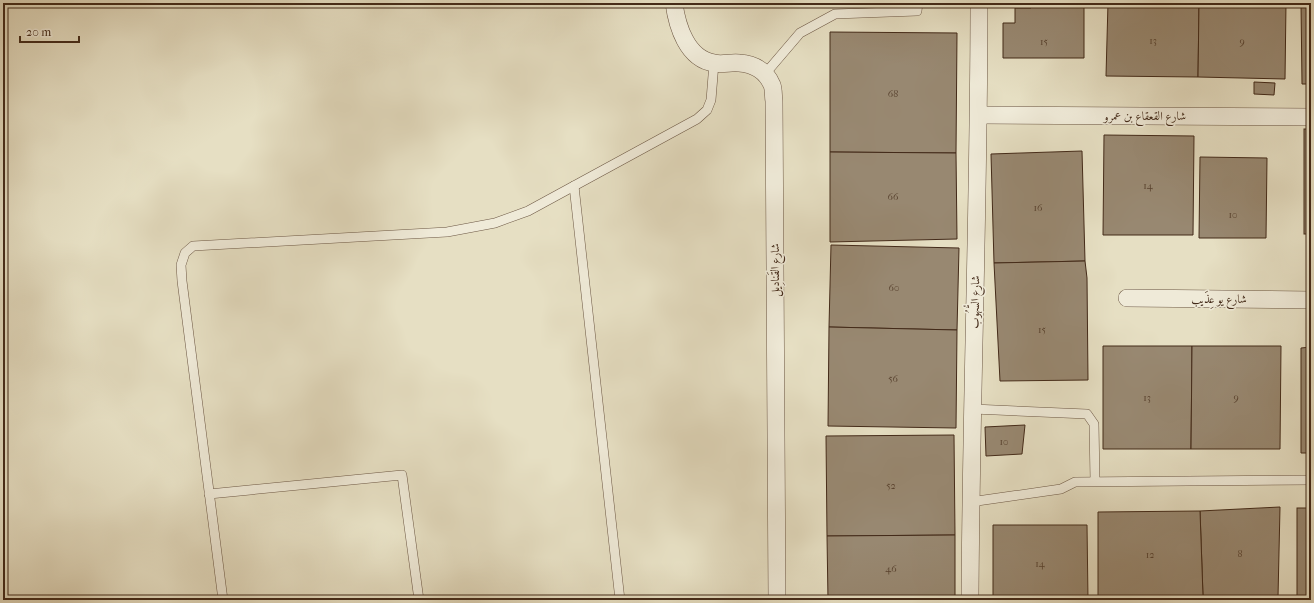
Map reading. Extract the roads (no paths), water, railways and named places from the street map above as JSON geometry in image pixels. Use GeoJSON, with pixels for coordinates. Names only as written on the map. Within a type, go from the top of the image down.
{"type":"FeatureCollection","features":[{"type":"Feature","properties":{"kind":"street"},"geometry":{"type":"LineString","coordinates":[[674,3],[681,32],[692,50],[702,58],[714,63],[739,63],[754,65],[765,74]]}},
{"type":"Feature","properties":{"kind":"street","name":"شارع السُّهُوب"},"geometry":{"type":"LineString","coordinates":[[970,600],[970,502],[979,115],[979,3]]}},
{"type":"Feature","properties":{"kind":"street","name":"شارع القَنادِيل"},"geometry":{"type":"LineString","coordinates":[[765,74],[772,86],[774,101],[777,600]]}},
{"type":"Feature","properties":{"kind":"street","name":"شارع القعقاع بن عمرو"},"geometry":{"type":"LineString","coordinates":[[979,115],[1311,117]]}},
{"type":"Feature","properties":{"kind":"street","name":"شارع يو عِذَيب"},"geometry":{"type":"LineString","coordinates":[[1127,298],[1311,300]]}},
{"type":"Feature","properties":{"kind":"lane"},"geometry":{"type":"LineString","coordinates":[[765,74],[800,33],[835,14],[917,11],[918,3]]}},
{"type":"Feature","properties":{"kind":"lane"},"geometry":{"type":"LineString","coordinates":[[222,600],[182,281],[181,265],[185,253],[193,246],[447,232],[495,222],[528,211],[697,119],[707,110],[712,100],[714,63]]}},
{"type":"Feature","properties":{"kind":"lane"},"geometry":{"type":"LineString","coordinates":[[574,186],[620,600]]}},
{"type":"Feature","properties":{"kind":"lane"},"geometry":{"type":"LineString","coordinates":[[973,409],[1087,414],[1094,424],[1096,481]]}},
{"type":"Feature","properties":{"kind":"lane"},"geometry":{"type":"LineString","coordinates":[[209,494],[402,475],[419,600]]}},
{"type":"Feature","properties":{"kind":"lane"},"geometry":{"type":"LineString","coordinates":[[970,502],[1061,489],[1075,482],[1311,480]]}}]}
